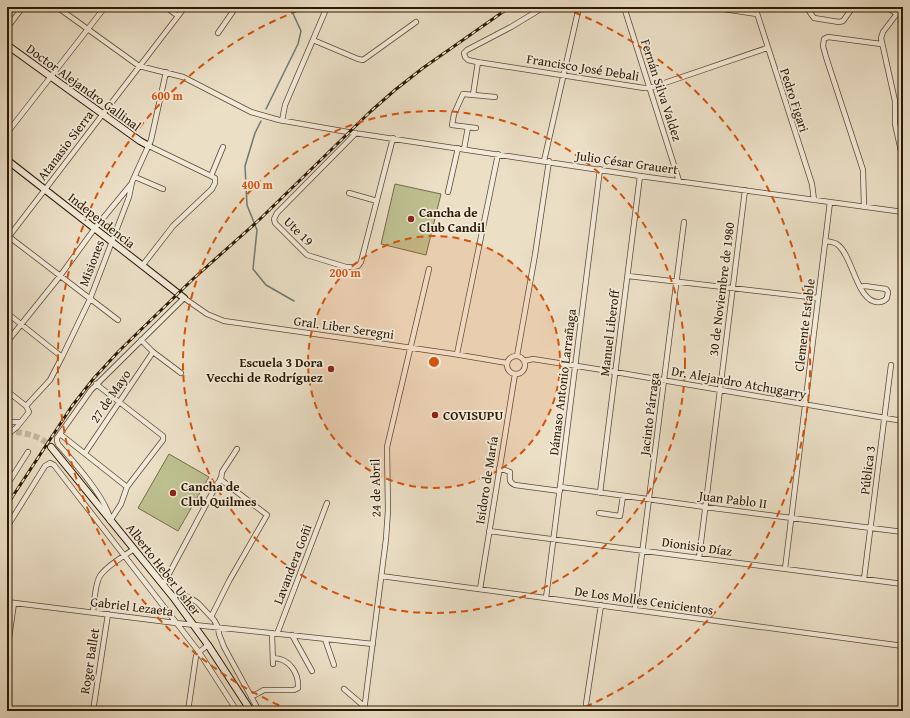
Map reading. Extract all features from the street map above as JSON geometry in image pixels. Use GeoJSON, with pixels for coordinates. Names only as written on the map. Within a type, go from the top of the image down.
{"type":"FeatureCollection","features":[{"type":"Feature","properties":{"kind":"street"},"geometry":{"type":"LineString","coordinates":[[7,28],[23,7]]}},
{"type":"Feature","properties":{"kind":"street"},"geometry":{"type":"LineString","coordinates":[[57,7],[139,66]]}},
{"type":"Feature","properties":{"kind":"street"},"geometry":{"type":"LineString","coordinates":[[7,133],[105,7]]}},
{"type":"Feature","properties":{"kind":"street"},"geometry":{"type":"LineString","coordinates":[[166,7],[178,16]]}},
{"type":"Feature","properties":{"kind":"street","name":"Atanasio Sierra"},"geometry":{"type":"LineString","coordinates":[[8,237],[185,7]]}},
{"type":"Feature","properties":{"kind":"street"},"geometry":{"type":"LineString","coordinates":[[218,33],[236,7]]}},
{"type":"Feature","properties":{"kind":"street"},"geometry":{"type":"LineString","coordinates":[[282,121],[285,105],[327,7]]}},
{"type":"Feature","properties":{"kind":"street","name":"Francisco José Debali"},"geometry":{"type":"LineString","coordinates":[[544,7],[512,27],[467,50],[464,54],[465,57],[468,60],[478,62],[650,88],[767,48]]}},
{"type":"Feature","properties":{"kind":"street"},"geometry":{"type":"LineString","coordinates":[[517,356],[535,255],[546,161],[579,7]]}},
{"type":"Feature","properties":{"kind":"street","name":"Fernán Silva Valdez"},"geometry":{"type":"LineString","coordinates":[[624,7],[680,181]]}},
{"type":"Feature","properties":{"kind":"street"},"geometry":{"type":"LineString","coordinates":[[710,7],[757,14]]}},
{"type":"Feature","properties":{"kind":"street","name":"Pedro Figari"},"geometry":{"type":"LineString","coordinates":[[755,7],[812,184],[814,200]]}},
{"type":"Feature","properties":{"kind":"street"},"geometry":{"type":"LineString","coordinates":[[806,7],[814,18],[839,22],[843,21],[854,7]]}},
{"type":"Feature","properties":{"kind":"street"},"geometry":{"type":"LineString","coordinates":[[887,7],[897,14]]}},
{"type":"Feature","properties":{"kind":"street"},"geometry":{"type":"LineString","coordinates":[[902,7],[883,32],[881,44],[895,101],[895,124],[903,160]]}},
{"type":"Feature","properties":{"kind":"street"},"geometry":{"type":"LineString","coordinates":[[313,40],[362,60],[416,22]]}},
{"type":"Feature","properties":{"kind":"street"},"geometry":{"type":"LineString","coordinates":[[864,206],[863,170],[827,61],[823,43],[824,39],[828,37],[881,44]]}},
{"type":"Feature","properties":{"kind":"street","name":"Doctor Alejandro Gallinal"},"geometry":{"type":"LineString","coordinates":[[7,45],[149,146]]}},
{"type":"Feature","properties":{"kind":"street"},"geometry":{"type":"LineString","coordinates":[[473,95],[478,62]]}},
{"type":"Feature","properties":{"kind":"street","name":"Julio César Grauert"},"geometry":{"type":"LineString","coordinates":[[139,66],[166,72],[191,80],[251,112],[282,121],[640,176],[903,212]]}},
{"type":"Feature","properties":{"kind":"street","name":"Misiones"},"geometry":{"type":"LineString","coordinates":[[26,406],[50,380],[90,299],[129,197],[132,182],[149,146],[166,72]]}},
{"type":"Feature","properties":{"kind":"street"},"geometry":{"type":"LineString","coordinates":[[476,128],[452,125],[454,114],[463,94],[495,97]]}},
{"type":"Feature","properties":{"kind":"street"},"geometry":{"type":"LineString","coordinates":[[464,149],[468,127]]}},
{"type":"Feature","properties":{"kind":"street","name":"Ute 19"},"geometry":{"type":"LineString","coordinates":[[356,133],[277,213],[274,219],[275,223],[307,255],[349,267],[358,266],[362,258],[377,201]]}},
{"type":"Feature","properties":{"kind":"street"},"geometry":{"type":"LineString","coordinates":[[348,193],[377,201],[393,138]]}},
{"type":"Feature","properties":{"kind":"street"},"geometry":{"type":"LineString","coordinates":[[142,266],[173,226],[212,189],[215,184],[215,178],[149,146]]}},
{"type":"Feature","properties":{"kind":"street"},"geometry":{"type":"LineString","coordinates":[[211,176],[224,147]]}},
{"type":"Feature","properties":{"kind":"street"},"geometry":{"type":"LineString","coordinates":[[448,192],[458,148]]}},
{"type":"Feature","properties":{"kind":"street"},"geometry":{"type":"LineString","coordinates":[[457,354],[498,154]]}},
{"type":"Feature","properties":{"kind":"street","name":"Independencia"},"geometry":{"type":"LineString","coordinates":[[7,160],[184,298]]}},
{"type":"Feature","properties":{"kind":"street","name":"Dámaso Antonio Larrañaga"},"geometry":{"type":"LineString","coordinates":[[546,598],[600,169]]}},
{"type":"Feature","properties":{"kind":"street","name":"Manuel Liberoff"},"geometry":{"type":"LineString","coordinates":[[600,493],[640,176]]}},
{"type":"Feature","properties":{"kind":"street"},"geometry":{"type":"LineString","coordinates":[[135,177],[163,189]]}},
{"type":"Feature","properties":{"kind":"street"},"geometry":{"type":"LineString","coordinates":[[7,342],[132,182]]}},
{"type":"Feature","properties":{"kind":"street","name":"30 de Noviembre de 1980"},"geometry":{"type":"LineString","coordinates":[[699,558],[745,190]]}},
{"type":"Feature","properties":{"kind":"street","name":"Clemente Estable"},"geometry":{"type":"LineString","coordinates":[[785,569],[830,202]]}},
{"type":"Feature","properties":{"kind":"street","name":"Jacinto Párraga"},"geometry":{"type":"LineString","coordinates":[[635,609],[684,222]]}},
{"type":"Feature","properties":{"kind":"street"},"geometry":{"type":"LineString","coordinates":[[8,237],[118,320]]}},
{"type":"Feature","properties":{"kind":"street"},"geometry":{"type":"LineString","coordinates":[[826,241],[838,245],[844,252],[860,287],[870,300],[873,302],[882,302],[887,298],[888,292],[886,289],[865,286],[860,287]]}},
{"type":"Feature","properties":{"kind":"street","name":"24 de Abril"},"geometry":{"type":"LineString","coordinates":[[365,709],[386,539],[388,510],[387,447],[409,347],[429,269]]}},
{"type":"Feature","properties":{"kind":"street"},"geometry":{"type":"LineString","coordinates":[[628,276],[818,298]]}},
{"type":"Feature","properties":{"kind":"street"},"geometry":{"type":"LineString","coordinates":[[110,520],[107,508],[99,496],[56,441],[96,384],[184,298]]}},
{"type":"Feature","properties":{"kind":"street","name":"Gral. Liber Seregni"},"geometry":{"type":"LineString","coordinates":[[184,298],[207,314],[224,321],[457,354],[507,363]]}},
{"type":"Feature","properties":{"kind":"street"},"geometry":{"type":"LineString","coordinates":[[7,313],[62,357]]}},
{"type":"Feature","properties":{"kind":"street"},"geometry":{"type":"LineString","coordinates":[[141,340],[153,352],[181,373]]}},
{"type":"Feature","properties":{"kind":"street","name":"27 de Mayo"},"geometry":{"type":"LineString","coordinates":[[85,453],[153,352]]}},
{"type":"Feature","properties":{"kind":"street"},"geometry":{"type":"LineString","coordinates":[[517,356],[521,357],[524,361],[524,370],[520,374],[515,374],[509,371],[507,367],[509,358],[517,356]]}},
{"type":"Feature","properties":{"kind":"street","name":"Dr. Alejandro Atchugarry"},"geometry":{"type":"LineString","coordinates":[[524,361],[533,359],[903,421]]}},
{"type":"Feature","properties":{"kind":"street","name":"Pública 3"},"geometry":{"type":"LineString","coordinates":[[864,578],[891,365]]}},
{"type":"Feature","properties":{"kind":"street","name":"Isidoro de María"},"geometry":{"type":"LineString","coordinates":[[480,589],[515,374]]}},
{"type":"Feature","properties":{"kind":"street"},"geometry":{"type":"LineString","coordinates":[[96,384],[162,436],[162,443],[126,487],[121,504],[110,520]]}},
{"type":"Feature","properties":{"kind":"street"},"geometry":{"type":"LineString","coordinates":[[7,391],[26,406],[29,412],[17,427],[7,435]]}},
{"type":"Feature","properties":{"kind":"street"},"geometry":{"type":"LineString","coordinates":[[7,422],[20,422]]}},
{"type":"Feature","properties":{"kind":"street"},"geometry":{"type":"LineString","coordinates":[[60,434],[126,487]]}},
{"type":"Feature","properties":{"kind":"street","name":"Alberto Heber Usher"},"geometry":{"type":"LineString","coordinates":[[51,447],[173,597],[193,624],[251,711]]}},
{"type":"Feature","properties":{"kind":"street"},"geometry":{"type":"LineString","coordinates":[[163,585],[220,479],[222,472],[237,449]]}},
{"type":"Feature","properties":{"kind":"street"},"geometry":{"type":"LineString","coordinates":[[7,485],[28,452]]}},
{"type":"Feature","properties":{"kind":"street","name":"Alberto Heber Usher"},"geometry":{"type":"LineString","coordinates":[[7,527],[45,466],[50,463],[62,474],[199,652],[237,711]]}},
{"type":"Feature","properties":{"kind":"street","name":"Juan Pablo II"},"geometry":{"type":"LineString","coordinates":[[499,468],[510,472],[509,479],[512,484],[515,485],[600,493],[903,532]]}},
{"type":"Feature","properties":{"kind":"street"},"geometry":{"type":"LineString","coordinates":[[211,617],[229,581],[267,515],[220,479]]}},
{"type":"Feature","properties":{"kind":"street"},"geometry":{"type":"LineString","coordinates":[[599,514],[620,516],[623,496]]}},
{"type":"Feature","properties":{"kind":"street","name":"Lavandera Goñi"},"geometry":{"type":"LineString","coordinates":[[275,633],[327,503]]}},
{"type":"Feature","properties":{"kind":"street","name":"Dionisio Díaz"},"geometry":{"type":"LineString","coordinates":[[489,531],[903,584]]}},
{"type":"Feature","properties":{"kind":"street"},"geometry":{"type":"LineString","coordinates":[[93,613],[100,575],[134,549]]}},
{"type":"Feature","properties":{"kind":"street","name":"De Los Molles Cenicientos"},"geometry":{"type":"LineString","coordinates":[[381,576],[903,646]]}},
{"type":"Feature","properties":{"kind":"street"},"geometry":{"type":"LineString","coordinates":[[173,597],[179,594],[189,597],[198,603],[214,620],[218,627],[224,647],[259,711]]}},
{"type":"Feature","properties":{"kind":"street","name":"Gabriel Lezaeta"},"geometry":{"type":"LineString","coordinates":[[7,602],[176,623],[373,644]]}},
{"type":"Feature","properties":{"kind":"street"},"geometry":{"type":"LineString","coordinates":[[7,652],[14,603]]}},
{"type":"Feature","properties":{"kind":"street"},"geometry":{"type":"LineString","coordinates":[[586,704],[601,605]]}},
{"type":"Feature","properties":{"kind":"street","name":"Roger Ballet"},"geometry":{"type":"LineString","coordinates":[[93,711],[108,614]]}},
{"type":"Feature","properties":{"kind":"street"},"geometry":{"type":"LineString","coordinates":[[273,664],[275,633]]}},
{"type":"Feature","properties":{"kind":"street"},"geometry":{"type":"LineString","coordinates":[[292,635],[312,671]]}},
{"type":"Feature","properties":{"kind":"street"},"geometry":{"type":"LineString","coordinates":[[325,639],[334,665]]}},
{"type":"Feature","properties":{"kind":"street"},"geometry":{"type":"LineString","coordinates":[[188,711],[196,656],[208,646]]}},
{"type":"Feature","properties":{"kind":"street"},"geometry":{"type":"LineString","coordinates":[[251,697],[264,690],[294,690],[298,688],[295,674],[290,664],[282,659],[273,658]]}},
{"type":"Feature","properties":{"kind":"street"},"geometry":{"type":"LineString","coordinates":[[344,689],[365,709]]}},
{"type":"Feature","properties":{"kind":"green space","name":"Cancha de Club Candil"},"geometry":{"type":"Polygon","coordinates":[[[395,184],[441,194],[426,255],[381,244],[395,184]]]}},
{"type":"Feature","properties":{"kind":"green space","name":"Cancha de Club Quilmes"},"geometry":{"type":"Polygon","coordinates":[[[169,454],[209,477],[178,531],[138,508],[169,454]]]}},
{"type":"Feature","properties":{"kind":"waterway"},"geometry":{"type":"LineString","coordinates":[[266,109],[298,44],[301,31],[290,7]]}},
{"type":"Feature","properties":{"kind":"waterway"},"geometry":{"type":"LineString","coordinates":[[261,121],[255,133],[245,166],[247,205],[257,230],[253,269],[266,285],[294,301]]}},
{"type":"Feature","properties":{"kind":"tunnel"},"geometry":{"type":"LineString","coordinates":[[7,431],[36,437],[51,447]]}},
{"type":"Feature","properties":{"kind":"railway"},"geometry":{"type":"LineString","coordinates":[[7,505],[72,406],[94,378],[119,351],[193,279],[259,220],[371,111],[423,68],[510,7]]}},
{"type":"Feature","properties":{"kind":"place","name":"Cancha de Club Candil"},"geometry":{"type":"Point","coordinates":[411,219]}},
{"type":"Feature","properties":{"kind":"place","name":"Escuela 3 Dora Vecchi de Rodríguez"},"geometry":{"type":"Point","coordinates":[331,369]}},
{"type":"Feature","properties":{"kind":"place","name":"COVISUPU"},"geometry":{"type":"Point","coordinates":[435,415]}},
{"type":"Feature","properties":{"kind":"place","name":"Cancha de Club Quilmes"},"geometry":{"type":"Point","coordinates":[173,493]}}]}
